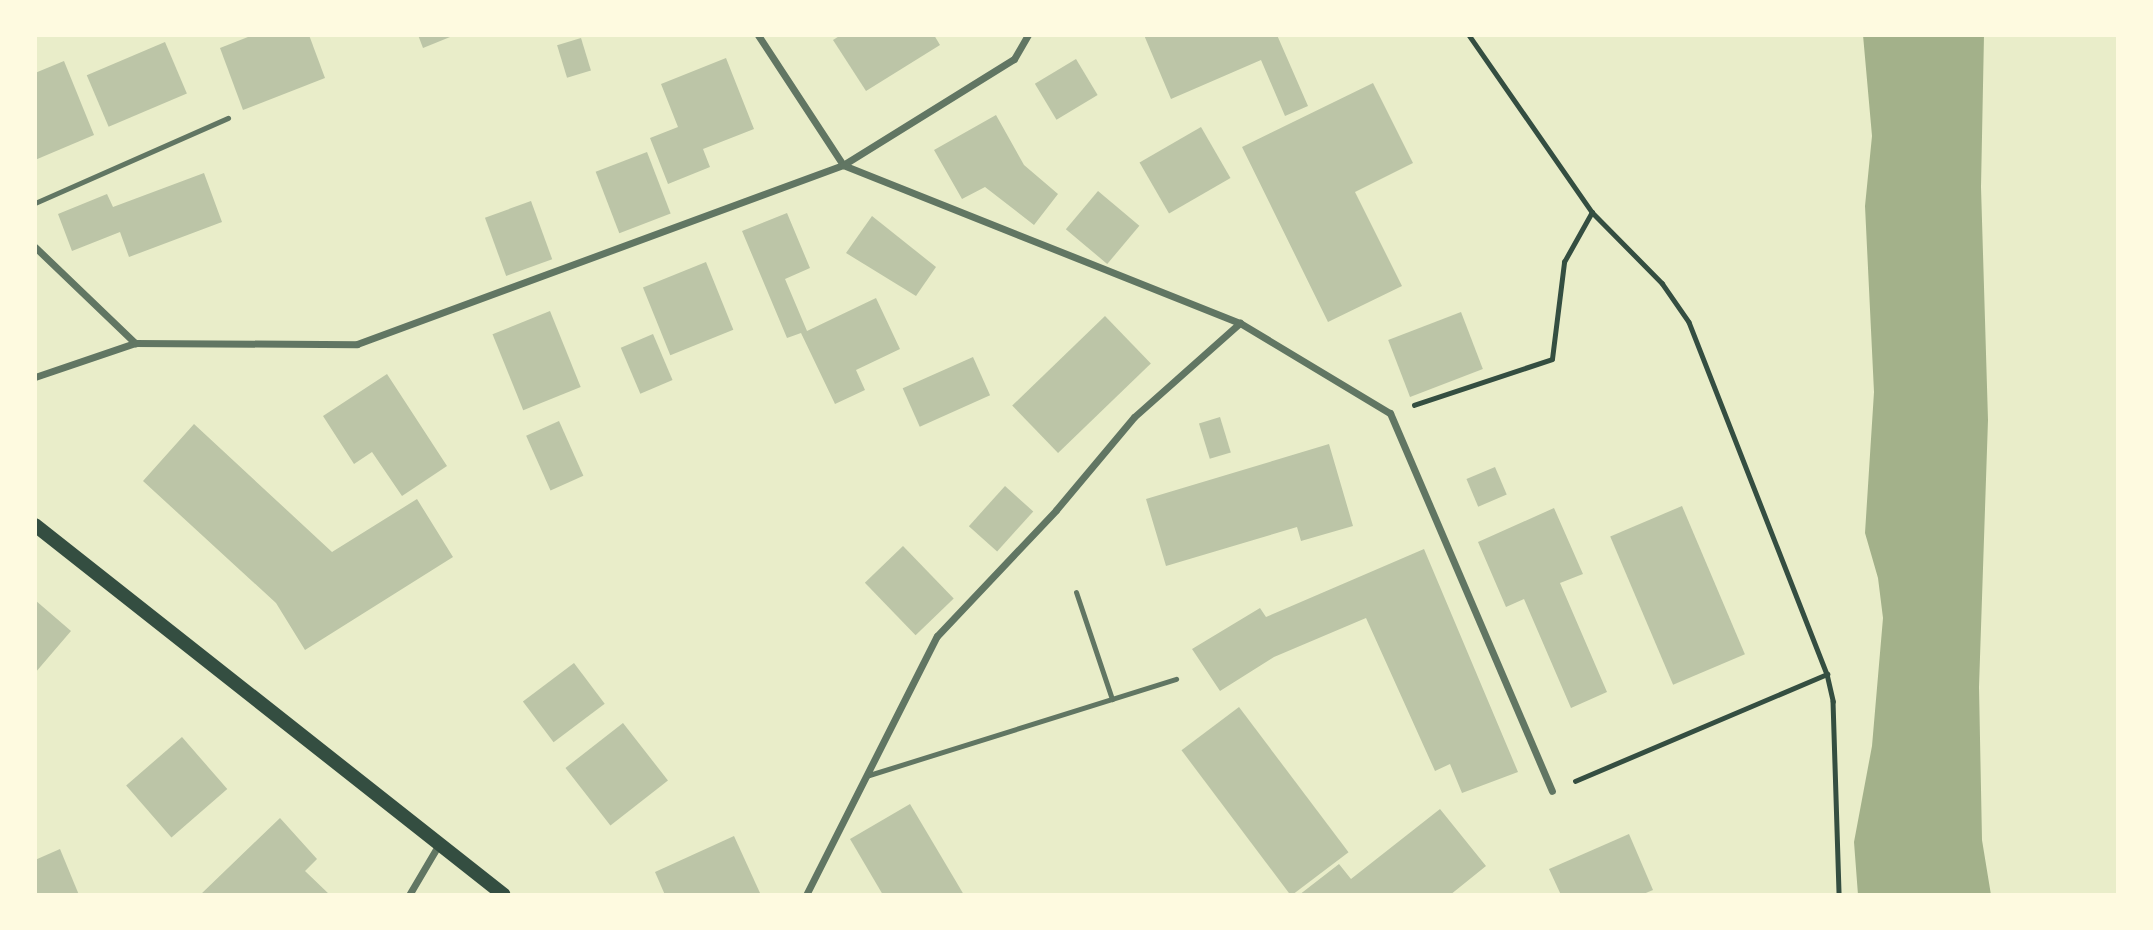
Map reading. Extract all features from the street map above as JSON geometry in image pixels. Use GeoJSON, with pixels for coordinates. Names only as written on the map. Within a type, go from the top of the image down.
{"type":"FeatureCollection","features":[{"type":"Feature","properties":{"kind":"main road"},"geometry":{"type":"LineString","coordinates":[[35,526],[505,895]]}},
{"type":"Feature","properties":{"kind":"street"},"geometry":{"type":"LineString","coordinates":[[758,35],[843,165],[1240,323],[1390,413],[1552,791]]}},
{"type":"Feature","properties":{"kind":"street"},"geometry":{"type":"LineString","coordinates":[[35,377],[135,342],[357,344],[843,165],[1014,59],[1028,35]]}},
{"type":"Feature","properties":{"kind":"street"},"geometry":{"type":"LineString","coordinates":[[35,247],[135,342]]}},
{"type":"Feature","properties":{"kind":"street"},"geometry":{"type":"LineString","coordinates":[[806,895],[937,636],[1056,510],[1134,417],[1240,323]]}},
{"type":"Feature","properties":{"kind":"street"},"geometry":{"type":"LineString","coordinates":[[409,895],[439,844]]}},
{"type":"Feature","properties":{"kind":"lane"},"geometry":{"type":"LineString","coordinates":[[35,203],[228,118]]}},
{"type":"Feature","properties":{"kind":"lane"},"geometry":{"type":"LineString","coordinates":[[1076,592],[1112,699]]}},
{"type":"Feature","properties":{"kind":"lane"},"geometry":{"type":"LineString","coordinates":[[866,776],[1176,678]]}},
{"type":"Feature","properties":{"kind":"path"},"geometry":{"type":"LineString","coordinates":[[1469,35],[1592,212],[1662,283],[1689,323],[1827,674],[1833,701],[1839,895]]}},
{"type":"Feature","properties":{"kind":"path"},"geometry":{"type":"LineString","coordinates":[[1390,413],[1552,359],[1564,262],[1592,212]]}},
{"type":"Feature","properties":{"kind":"path"},"geometry":{"type":"LineString","coordinates":[[1552,791],[1827,674]]}},
{"type":"Feature","properties":{"kind":"shaded area"},"geometry":{"type":"Polygon","coordinates":[[[1863,35],[1984,35],[1981,187],[1988,420],[1979,687],[1982,840],[1991,895],[1858,895],[1854,842],[1872,746],[1883,618],[1878,578],[1865,533],[1874,392],[1865,206],[1872,136],[1863,35]]]}},
{"type":"Feature","properties":{"kind":"building"},"geometry":{"type":"Polygon","coordinates":[[[253,35],[309,35],[325,78],[243,110],[220,48],[253,35]]]}},
{"type":"Feature","properties":{"kind":"building"},"geometry":{"type":"Polygon","coordinates":[[[418,35],[455,35],[423,48],[418,35]]]}},
{"type":"Feature","properties":{"kind":"building"},"geometry":{"type":"Polygon","coordinates":[[[841,35],[934,35],[940,45],[866,91],[833,40],[841,35]]]}},
{"type":"Feature","properties":{"kind":"building"},"geometry":{"type":"Polygon","coordinates":[[[1144,35],[1277,35],[1308,106],[1285,116],[1261,60],[1171,99],[1144,35]]]}},
{"type":"Feature","properties":{"kind":"building"},"geometry":{"type":"Polygon","coordinates":[[[581,38],[591,71],[567,78],[557,45],[581,38]]]}},
{"type":"Feature","properties":{"kind":"building"},"geometry":{"type":"Polygon","coordinates":[[[165,42],[187,94],[109,127],[87,75],[165,42]]]}},
{"type":"Feature","properties":{"kind":"building"},"geometry":{"type":"Polygon","coordinates":[[[726,58],[754,129],[703,149],[710,167],[668,184],[650,138],[678,127],[661,84],[726,58]]]}},
{"type":"Feature","properties":{"kind":"building"},"geometry":{"type":"Polygon","coordinates":[[[1076,59],[1098,95],[1056,120],[1035,84],[1076,59]]]}},
{"type":"Feature","properties":{"kind":"building"},"geometry":{"type":"Polygon","coordinates":[[[64,61],[94,135],[35,160],[35,73],[64,61]]]}},
{"type":"Feature","properties":{"kind":"building"},"geometry":{"type":"Polygon","coordinates":[[[1373,83],[1413,163],[1355,192],[1402,286],[1328,322],[1242,147],[1373,83]]]}},
{"type":"Feature","properties":{"kind":"building"},"geometry":{"type":"Polygon","coordinates":[[[996,115],[1024,165],[1058,194],[1034,225],[985,187],[962,199],[934,150],[996,115]]]}},
{"type":"Feature","properties":{"kind":"building"},"geometry":{"type":"Polygon","coordinates":[[[1201,127],[1230,178],[1169,214],[1140,162],[1201,127]]]}},
{"type":"Feature","properties":{"kind":"building"},"geometry":{"type":"Polygon","coordinates":[[[647,152],[671,214],[619,233],[596,172],[647,152]]]}},
{"type":"Feature","properties":{"kind":"building"},"geometry":{"type":"Polygon","coordinates":[[[204,173],[222,222],[129,257],[120,232],[72,251],[58,214],[107,194],[113,207],[204,173]]]}},
{"type":"Feature","properties":{"kind":"building"},"geometry":{"type":"Polygon","coordinates":[[[1098,191],[1139,226],[1107,264],[1066,229],[1098,191]]]}},
{"type":"Feature","properties":{"kind":"building"},"geometry":{"type":"Polygon","coordinates":[[[531,201],[552,259],[506,276],[485,218],[531,201]]]}},
{"type":"Feature","properties":{"kind":"building"},"geometry":{"type":"Polygon","coordinates":[[[787,213],[810,268],[785,279],[807,331],[876,298],[900,349],[856,370],[865,390],[835,404],[801,333],[787,338],[742,231],[787,213]]]}},
{"type":"Feature","properties":{"kind":"building"},"geometry":{"type":"Polygon","coordinates":[[[872,216],[936,267],[916,296],[846,253],[872,216]]]}},
{"type":"Feature","properties":{"kind":"building"},"geometry":{"type":"Polygon","coordinates":[[[706,262],[733,330],[670,355],[643,287],[706,262]]]}},
{"type":"Feature","properties":{"kind":"building"},"geometry":{"type":"Polygon","coordinates":[[[550,311],[581,387],[523,410],[493,334],[550,311]]]}},
{"type":"Feature","properties":{"kind":"building"},"geometry":{"type":"Polygon","coordinates":[[[1461,312],[1483,369],[1410,397],[1388,340],[1461,312]]]}},
{"type":"Feature","properties":{"kind":"building"},"geometry":{"type":"Polygon","coordinates":[[[1105,316],[1151,363],[1058,453],[1012,406],[1105,316]]]}},
{"type":"Feature","properties":{"kind":"building"},"geometry":{"type":"Polygon","coordinates":[[[653,334],[673,380],[640,394],[621,348],[653,334]]]}},
{"type":"Feature","properties":{"kind":"building"},"geometry":{"type":"Polygon","coordinates":[[[973,357],[990,395],[920,427],[903,388],[973,357]]]}},
{"type":"Feature","properties":{"kind":"building"},"geometry":{"type":"Polygon","coordinates":[[[387,374],[447,466],[402,496],[372,452],[354,464],[323,416],[387,374]]]}},
{"type":"Feature","properties":{"kind":"building"},"geometry":{"type":"Polygon","coordinates":[[[1220,417],[1231,452],[1210,459],[1199,423],[1220,417]]]}},
{"type":"Feature","properties":{"kind":"building"},"geometry":{"type":"Polygon","coordinates":[[[559,421],[583,476],[551,490],[526,436],[559,421]]]}},
{"type":"Feature","properties":{"kind":"building"},"geometry":{"type":"Polygon","coordinates":[[[194,424],[332,552],[417,499],[453,557],[305,650],[276,603],[143,481],[194,424]]]}},
{"type":"Feature","properties":{"kind":"building"},"geometry":{"type":"Polygon","coordinates":[[[1329,444],[1353,526],[1301,541],[1297,527],[1166,566],[1146,499],[1329,444]]]}},
{"type":"Feature","properties":{"kind":"building"},"geometry":{"type":"Polygon","coordinates":[[[1495,467],[1507,495],[1478,507],[1466,479],[1495,467]]]}},
{"type":"Feature","properties":{"kind":"building"},"geometry":{"type":"Polygon","coordinates":[[[1005,486],[1033,511],[997,552],[969,526],[1005,486]]]}},
{"type":"Feature","properties":{"kind":"building"},"geometry":{"type":"Polygon","coordinates":[[[1682,506],[1745,654],[1673,685],[1610,536],[1682,506]]]}},
{"type":"Feature","properties":{"kind":"building"},"geometry":{"type":"Polygon","coordinates":[[[1554,508],[1583,574],[1560,583],[1607,692],[1571,708],[1524,599],[1506,607],[1478,542],[1554,508]]]}},
{"type":"Feature","properties":{"kind":"building"},"geometry":{"type":"Polygon","coordinates":[[[903,546],[954,599],[916,635],[865,583],[903,546]]]}},
{"type":"Feature","properties":{"kind":"building"},"geometry":{"type":"Polygon","coordinates":[[[1424,549],[1518,772],[1462,793],[1450,764],[1435,771],[1366,618],[1274,657],[1220,691],[1192,649],[1260,608],[1266,617],[1424,549]]]}},
{"type":"Feature","properties":{"kind":"building"},"geometry":{"type":"Polygon","coordinates":[[[35,600],[71,631],[35,673],[35,600]]]}},
{"type":"Feature","properties":{"kind":"building"},"geometry":{"type":"Polygon","coordinates":[[[574,663],[605,704],[554,742],[523,702],[574,663]]]}},
{"type":"Feature","properties":{"kind":"building"},"geometry":{"type":"Polygon","coordinates":[[[1239,707],[1349,852],[1291,895],[1181,750],[1239,707]]]}},
{"type":"Feature","properties":{"kind":"building"},"geometry":{"type":"Polygon","coordinates":[[[623,723],[668,781],[610,825],[565,768],[623,723]]]}},
{"type":"Feature","properties":{"kind":"building"},"geometry":{"type":"Polygon","coordinates":[[[182,737],[227,789],[171,838],[126,786],[182,737]]]}},
{"type":"Feature","properties":{"kind":"building"},"geometry":{"type":"Polygon","coordinates":[[[910,804],[964,895],[883,895],[850,839],[910,804]]]}},
{"type":"Feature","properties":{"kind":"building"},"geometry":{"type":"Polygon","coordinates":[[[1440,809],[1486,866],[1450,895],[1299,895],[1339,864],[1351,879],[1440,809]]]}},
{"type":"Feature","properties":{"kind":"building"},"geometry":{"type":"Polygon","coordinates":[[[280,818],[317,859],[305,871],[330,895],[200,895],[280,818]]]}},
{"type":"Feature","properties":{"kind":"building"},"geometry":{"type":"Polygon","coordinates":[[[1629,834],[1653,890],[1641,895],[1561,895],[1549,869],[1629,834]]]}},
{"type":"Feature","properties":{"kind":"building"},"geometry":{"type":"Polygon","coordinates":[[[734,836],[760,893],[665,895],[655,872],[734,836]]]}},
{"type":"Feature","properties":{"kind":"building"},"geometry":{"type":"Polygon","coordinates":[[[60,849],[79,895],[35,895],[35,860],[60,849]]]}}]}
